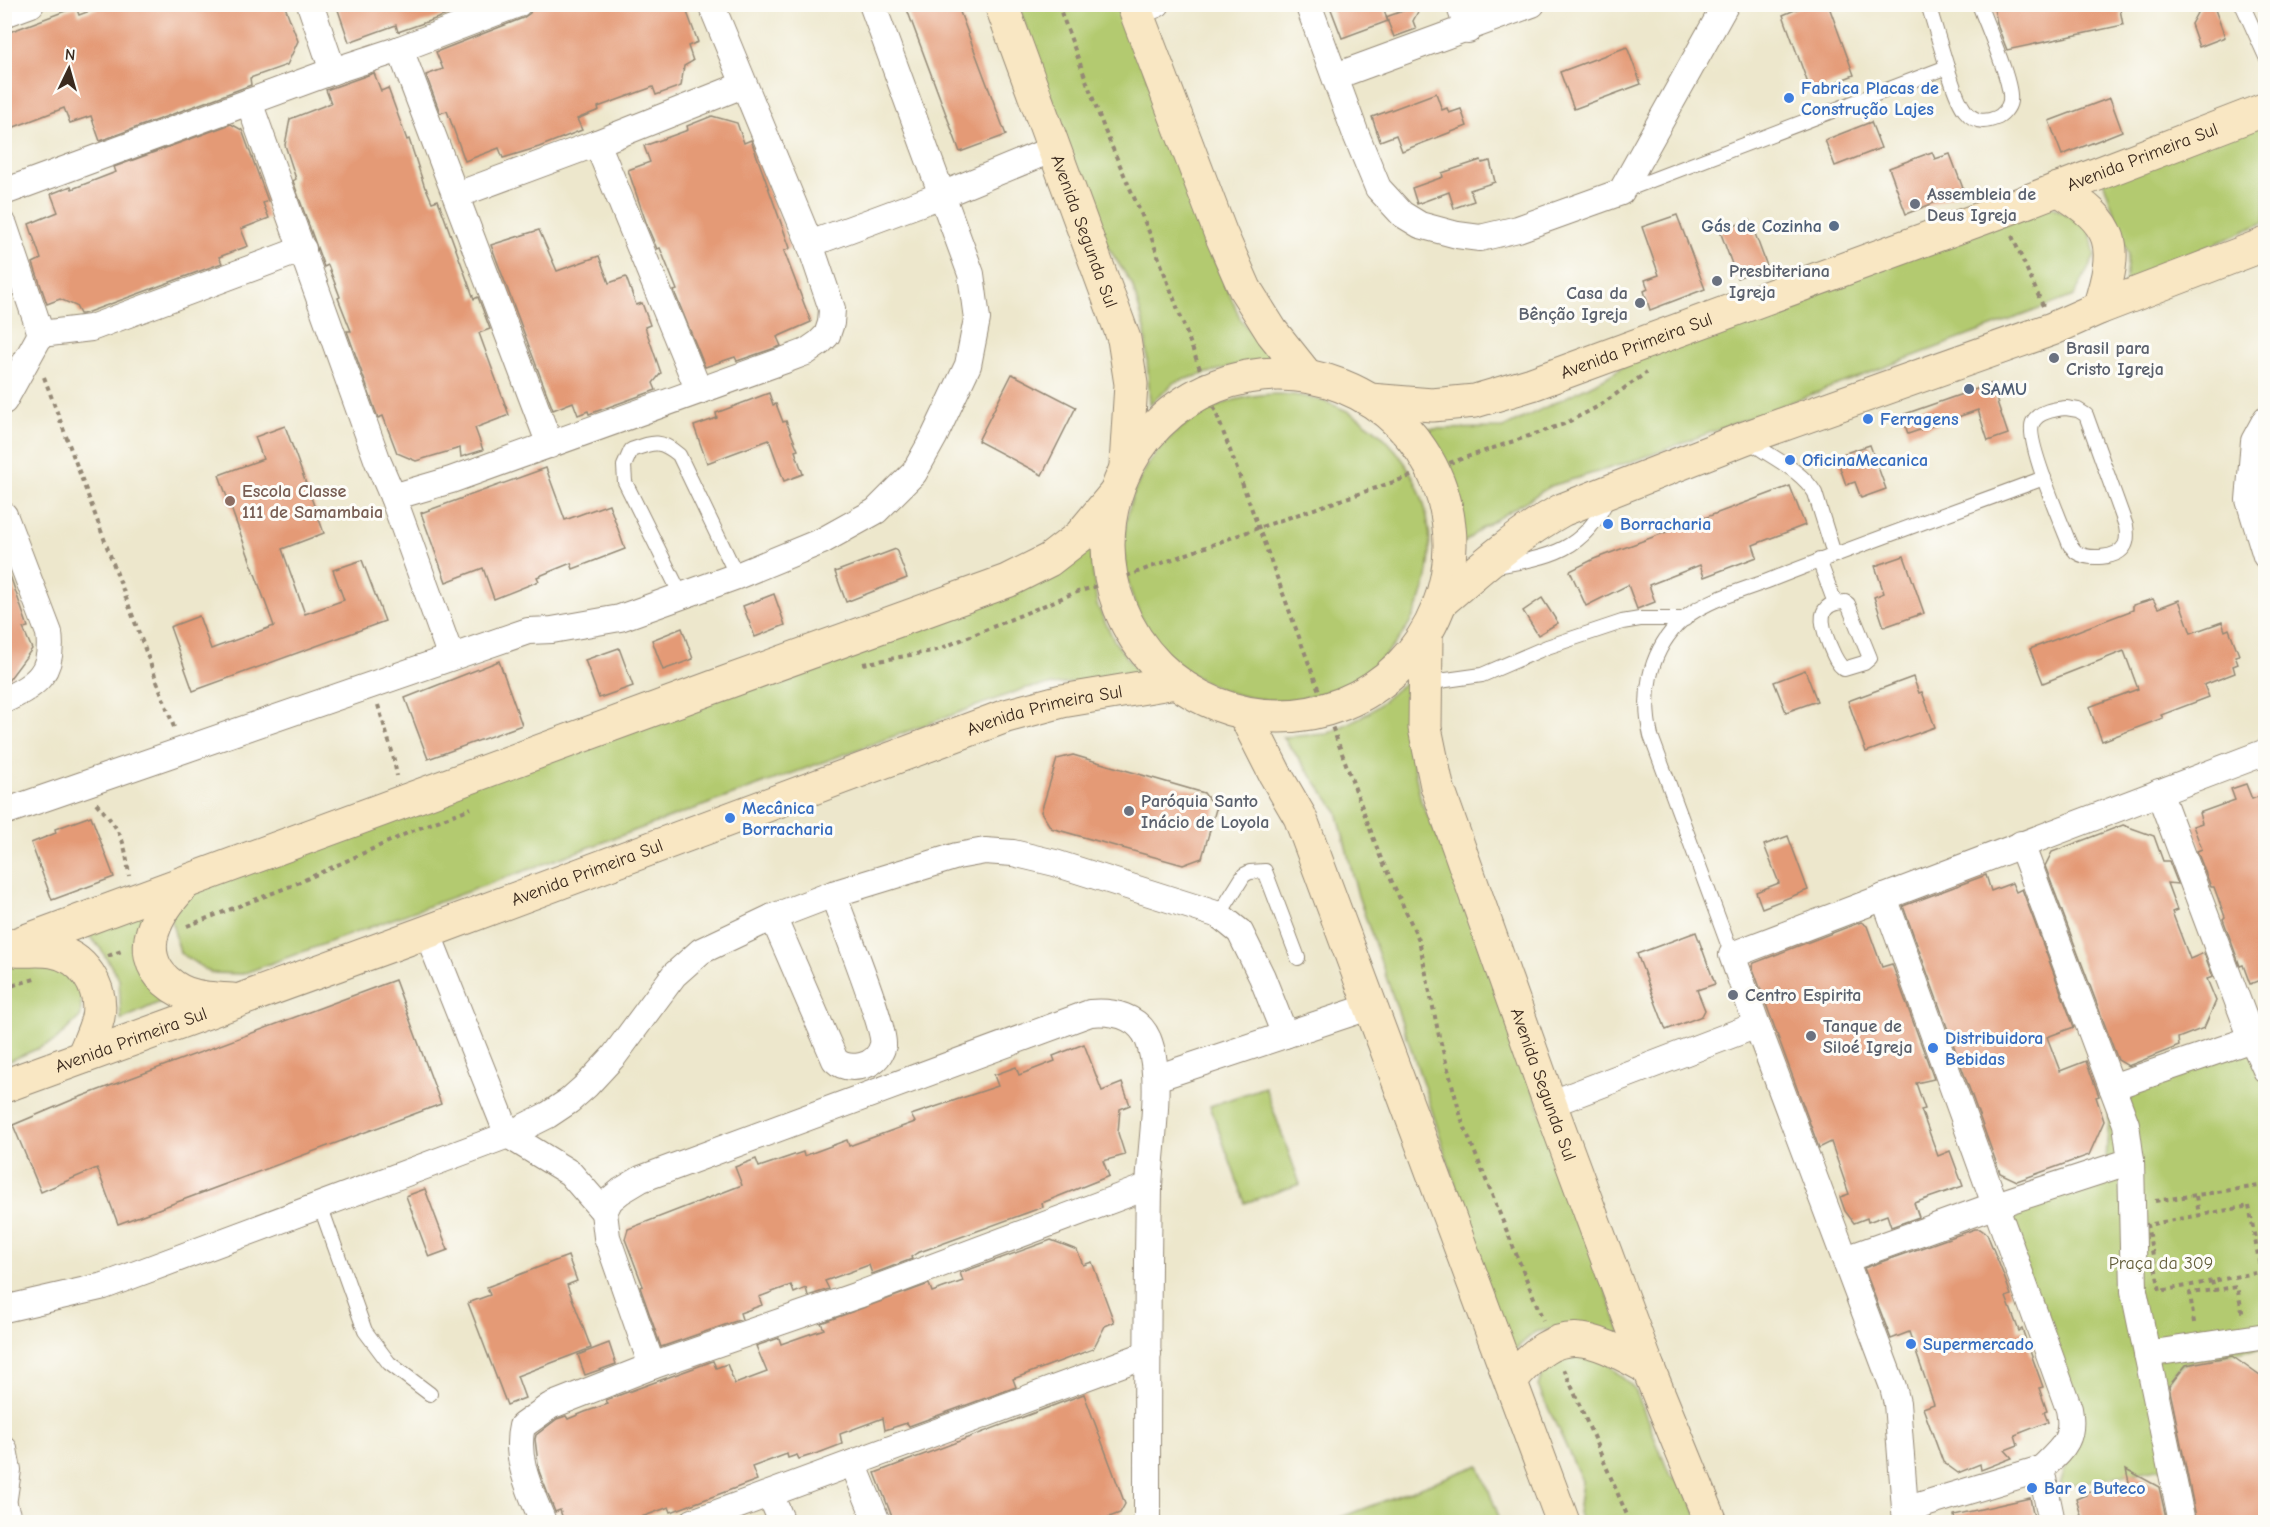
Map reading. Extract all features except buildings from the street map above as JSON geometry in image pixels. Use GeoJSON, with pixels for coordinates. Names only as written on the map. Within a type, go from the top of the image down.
{"type":"FeatureCollection","features":[{"type":"Feature","properties":{"kind":"main road","name":"Avenida Segunda Sul"},"geometry":{"type":"LineString","coordinates":[[1001,4],[1124,339],[1131,384],[1126,465]]}},
{"type":"Feature","properties":{"kind":"main road"},"geometry":{"type":"LineString","coordinates":[[1142,7],[1220,232],[1245,289],[1272,332],[1307,376]]}},
{"type":"Feature","properties":{"kind":"main road","name":"Avenida Primeira Sul"},"geometry":{"type":"LineString","coordinates":[[1370,400],[1432,405],[1475,401],[1543,380],[2002,211],[2265,109]]}},
{"type":"Feature","properties":{"kind":"main road"},"geometry":{"type":"LineString","coordinates":[[2058,189],[2083,205],[2099,220],[2112,249],[2110,275],[2099,308]]}},
{"type":"Feature","properties":{"kind":"main road"},"geometry":{"type":"LineString","coordinates":[[1441,602],[1513,541],[1562,510],[1745,438],[2052,329],[2099,308],[2265,244]]}},
{"type":"Feature","properties":{"kind":"main road"},"geometry":{"type":"LineString","coordinates":[[1256,375],[1307,376],[1340,385],[1370,400],[1407,431],[1434,470],[1448,513],[1450,558],[1441,602],[1426,634],[1399,667],[1366,693],[1327,709],[1286,716],[1244,712],[1208,701],[1176,682],[1146,655],[1124,621],[1110,582],[1107,538],[1114,495],[1126,465],[1160,421],[1206,390],[1256,375]]}},
{"type":"Feature","properties":{"kind":"main road"},"geometry":{"type":"LineString","coordinates":[[4,950],[1007,581],[1049,560],[1080,536],[1114,495]]}},
{"type":"Feature","properties":{"kind":"main road","name":"Avenida Segunda Sul"},"geometry":{"type":"LineString","coordinates":[[1426,634],[1425,728],[1437,786],[1550,1104],[1648,1368],[1711,1522]]}},
{"type":"Feature","properties":{"kind":"main road","name":"Avenida Primeira Sul"},"geometry":{"type":"LineString","coordinates":[[4,1086],[427,932],[1006,716],[1062,701],[1176,682]]}},
{"type":"Feature","properties":{"kind":"main road"},"geometry":{"type":"LineString","coordinates":[[1244,712],[1299,817],[1372,1006],[1563,1522]]}},
{"type":"Feature","properties":{"kind":"main road"},"geometry":{"type":"LineString","coordinates":[[183,885],[166,902],[150,939],[153,965],[171,985],[194,996],[239,1001]]}},
{"type":"Feature","properties":{"kind":"main road"},"geometry":{"type":"LineString","coordinates":[[4,950],[52,951],[68,956],[82,966],[94,983],[99,1001],[98,1018],[83,1057]]}},
{"type":"Feature","properties":{"kind":"main road"},"geometry":{"type":"LineString","coordinates":[[1511,1380],[1524,1364],[1552,1342],[1584,1339],[1608,1345],[1648,1368]]}},
{"type":"Feature","properties":{"kind":"street"},"geometry":{"type":"LineString","coordinates":[[4,14],[31,4]]}},
{"type":"Feature","properties":{"kind":"street"},"geometry":{"type":"LineString","coordinates":[[310,4],[333,71]]}},
{"type":"Feature","properties":{"kind":"street"},"geometry":{"type":"LineString","coordinates":[[4,192],[518,4]]}},
{"type":"Feature","properties":{"kind":"street"},"geometry":{"type":"LineString","coordinates":[[393,497],[451,480],[806,352],[827,334],[832,309],[810,244],[711,4]]}},
{"type":"Feature","properties":{"kind":"street"},"geometry":{"type":"LineString","coordinates":[[4,812],[528,631],[552,630],[620,618],[682,597],[822,541],[876,512],[914,473],[934,437],[968,365],[977,319],[971,274],[872,4]]}},
{"type":"Feature","properties":{"kind":"street"},"geometry":{"type":"LineString","coordinates":[[1308,4],[1336,76],[1354,132],[1378,188],[1402,214],[1420,225],[1457,235],[1480,238],[1518,229],[1622,192],[1726,4]]}},
{"type":"Feature","properties":{"kind":"street"},"geometry":{"type":"LineString","coordinates":[[1459,4],[1468,30]]}},
{"type":"Feature","properties":{"kind":"street"},"geometry":{"type":"LineString","coordinates":[[1336,76],[1468,30],[1532,4]]}},
{"type":"Feature","properties":{"kind":"street"},"geometry":{"type":"LineString","coordinates":[[400,49],[550,445]]}},
{"type":"Feature","properties":{"kind":"street"},"geometry":{"type":"LineString","coordinates":[[457,195],[743,85]]}},
{"type":"Feature","properties":{"kind":"street"},"geometry":{"type":"LineString","coordinates":[[249,102],[378,462],[451,657]]}},
{"type":"Feature","properties":{"kind":"street"},"geometry":{"type":"LineString","coordinates":[[597,143],[699,391]]}},
{"type":"Feature","properties":{"kind":"street"},"geometry":{"type":"LineString","coordinates":[[810,244],[942,195],[1053,149]]}},
{"type":"Feature","properties":{"kind":"street"},"geometry":{"type":"LineString","coordinates":[[4,225],[41,334],[4,400]]}},
{"type":"Feature","properties":{"kind":"street"},"geometry":{"type":"LineString","coordinates":[[41,334],[91,328],[303,249]]}},
{"type":"Feature","properties":{"kind":"street"},"geometry":{"type":"LineString","coordinates":[[2265,418],[2254,441],[2249,500],[2265,556]]}},
{"type":"Feature","properties":{"kind":"street"},"geometry":{"type":"LineString","coordinates":[[4,700],[21,692],[40,678],[49,663],[51,651],[50,633],[5,521]]}},
{"type":"Feature","properties":{"kind":"street"},"geometry":{"type":"LineString","coordinates":[[1884,897],[2070,1409],[2072,1424],[2069,1438],[2061,1450],[2041,1468],[1905,1516],[1897,1403],[1846,1259],[1732,956],[1884,897],[2021,844],[2265,752]]}},
{"type":"Feature","properties":{"kind":"street"},"geometry":{"type":"LineString","coordinates":[[2159,792],[2265,1070]]}},
{"type":"Feature","properties":{"kind":"street"},"geometry":{"type":"LineString","coordinates":[[2021,844],[2126,1124],[2131,1161],[2134,1292],[2182,1522]]}},
{"type":"Feature","properties":{"kind":"street"},"geometry":{"type":"LineString","coordinates":[[4,1309],[104,1286],[508,1135],[569,1101],[586,1085],[614,1056],[674,975],[701,951],[772,916],[833,894],[957,856],[985,851],[1013,853],[1055,863],[1219,915],[1240,932],[1262,977],[1285,1035]]}},
{"type":"Feature","properties":{"kind":"street"},"geometry":{"type":"LineString","coordinates":[[772,916],[835,1060],[841,1066],[870,1064],[878,1057],[884,1043],[833,894]]}},
{"type":"Feature","properties":{"kind":"street"},"geometry":{"type":"LineString","coordinates":[[427,932],[508,1135],[570,1173],[604,1212]]}},
{"type":"Feature","properties":{"kind":"street"},"geometry":{"type":"LineString","coordinates":[[1156,1078],[1372,1006]]}},
{"type":"Feature","properties":{"kind":"street"},"geometry":{"type":"LineString","coordinates":[[652,1366],[607,1237],[604,1212],[610,1200],[621,1191],[641,1179],[1090,1013],[1106,1011],[1118,1014],[1139,1025],[1147,1037],[1156,1078],[1149,1186],[1147,1522]]}},
{"type":"Feature","properties":{"kind":"street"},"geometry":{"type":"LineString","coordinates":[[1550,1104],[1757,1025]]}},
{"type":"Feature","properties":{"kind":"street"},"geometry":{"type":"LineString","coordinates":[[2112,1087],[2252,1039]]}},
{"type":"Feature","properties":{"kind":"street"},"geometry":{"type":"LineString","coordinates":[[1846,1259],[1996,1205],[2131,1161]]}},
{"type":"Feature","properties":{"kind":"street"},"geometry":{"type":"LineString","coordinates":[[543,1522],[520,1458],[519,1438],[522,1426],[550,1406],[652,1366],[858,1295],[1149,1186]]}},
{"type":"Feature","properties":{"kind":"street"},"geometry":{"type":"LineString","coordinates":[[2147,1354],[2255,1330]]}},
{"type":"Feature","properties":{"kind":"street"},"geometry":{"type":"LineString","coordinates":[[693,1522],[1148,1354]]}},
{"type":"Feature","properties":{"kind":"street"},"geometry":{"type":"LineString","coordinates":[[4,1449],[8,1470],[4,1498]]}},
{"type":"Feature","properties":{"kind":"street"},"geometry":{"type":"LineString","coordinates":[[853,1463],[877,1522]]}},
{"type":"Feature","properties":{"kind":"street"},"geometry":{"type":"LineString","coordinates":[[2041,1468],[2052,1522]]}},
{"type":"Feature","properties":{"kind":"street"},"geometry":{"type":"LineString","coordinates":[[770,1494],[782,1522]]}},
{"type":"Feature","properties":{"kind":"street"},"geometry":{"type":"LineString","coordinates":[[4,1505],[9,1522]]}},
{"type":"Feature","properties":{"kind":"lane"},"geometry":{"type":"LineString","coordinates":[[1928,4],[1962,110],[1972,118],[1988,122],[2002,116],[2010,101],[2008,85],[1979,4]]}},
{"type":"Feature","properties":{"kind":"lane"},"geometry":{"type":"LineString","coordinates":[[2242,4],[2265,57]]}},
{"type":"Feature","properties":{"kind":"lane"},"geometry":{"type":"LineString","coordinates":[[1622,192],[1947,68]]}},
{"type":"Feature","properties":{"kind":"lane"},"geometry":{"type":"LineString","coordinates":[[2054,409],[2078,410],[2086,415],[2126,526],[2125,546],[2104,556],[2089,556],[2076,552],[2070,545],[2044,478],[2030,434],[2032,423],[2038,417],[2054,409]]}},
{"type":"Feature","properties":{"kind":"lane"},"geometry":{"type":"LineString","coordinates":[[1745,438],[1764,453],[1802,476],[1809,484],[1815,493],[1834,554]]}},
{"type":"Feature","properties":{"kind":"lane"},"geometry":{"type":"LineString","coordinates":[[682,597],[625,482],[624,466],[631,450],[649,443],[666,444],[679,455],[736,576]]}},
{"type":"Feature","properties":{"kind":"lane"},"geometry":{"type":"LineString","coordinates":[[1732,956],[1650,736],[1646,716],[1646,691],[1651,670],[1661,648],[1676,626],[1696,609],[1834,554],[2044,478]]}},
{"type":"Feature","properties":{"kind":"lane"},"geometry":{"type":"LineString","coordinates":[[1819,561],[1835,603]]}},
{"type":"Feature","properties":{"kind":"lane"},"geometry":{"type":"LineString","coordinates":[[1835,603],[1848,604],[1869,653],[1870,659],[1864,663],[1844,669],[1838,664],[1822,627],[1821,618],[1822,614],[1835,603]]}},
{"type":"Feature","properties":{"kind":"lane"},"geometry":{"type":"LineString","coordinates":[[1425,683],[1482,675],[1547,648],[1622,622],[1640,619],[1685,619]]}},
{"type":"Feature","properties":{"kind":"lane"},"geometry":{"type":"LineString","coordinates":[[1219,915],[1244,875],[1264,871],[1298,958]]}},
{"type":"Feature","properties":{"kind":"lane"},"geometry":{"type":"LineString","coordinates":[[320,1205],[365,1331],[389,1363],[430,1395]]}},
{"type":"Feature","properties":{"kind":"path"},"geometry":{"type":"LineString","coordinates":[[1058,4],[1105,131],[1150,234],[1380,856],[1419,940],[1439,1036],[1462,1121],[1552,1342],[1630,1522]]}},
{"type":"Feature","properties":{"kind":"path"},"geometry":{"type":"LineString","coordinates":[[2002,211],[2052,329]]}},
{"type":"Feature","properties":{"kind":"path"},"geometry":{"type":"LineString","coordinates":[[859,665],[937,650],[1074,593],[1564,424],[1599,406],[1655,366]]}},
{"type":"Feature","properties":{"kind":"path"},"geometry":{"type":"LineString","coordinates":[[41,368],[182,750]]}},
{"type":"Feature","properties":{"kind":"path"},"geometry":{"type":"LineString","coordinates":[[370,685],[393,755],[402,803]]}},
{"type":"Feature","properties":{"kind":"path"},"geometry":{"type":"LineString","coordinates":[[80,786],[117,826],[124,842],[131,904]]}},
{"type":"Feature","properties":{"kind":"path"},"geometry":{"type":"LineString","coordinates":[[4,988],[82,966],[291,886],[412,831],[482,804]]}},
{"type":"Feature","properties":{"kind":"path"},"geometry":{"type":"LineString","coordinates":[[2131,1204],[2265,1185]]}},
{"type":"Feature","properties":{"kind":"path"},"geometry":{"type":"LineString","coordinates":[[2196,1196],[2199,1215]]}},
{"type":"Feature","properties":{"kind":"path"},"geometry":{"type":"LineString","coordinates":[[2249,1206],[2261,1272],[2160,1291],[2147,1225],[2199,1215],[2249,1206]]}},
{"type":"Feature","properties":{"kind":"path"},"geometry":{"type":"LineString","coordinates":[[2212,1281],[2214,1290]]}},
{"type":"Feature","properties":{"kind":"path"},"geometry":{"type":"LineString","coordinates":[[2195,1330],[2190,1293],[2237,1287],[2255,1330]]}},
{"type":"Feature","properties":{"kind":"green space"},"geometry":{"type":"Polygon","coordinates":[[[1018,5],[1122,5],[1201,229],[1241,320],[1274,359],[1248,362],[1175,382],[1150,404],[1145,329],[1132,284],[1098,232],[1018,5]]]}},
{"type":"Feature","properties":{"kind":"green space"},"geometry":{"type":"Polygon","coordinates":[[[2265,119],[2265,222],[2125,284],[2128,254],[2103,180],[2265,119]]]}},
{"type":"Feature","properties":{"kind":"green space"},"geometry":{"type":"Polygon","coordinates":[[[2045,203],[2089,226],[2095,256],[2074,296],[1637,460],[1551,486],[1483,527],[1460,546],[1459,502],[1449,475],[1425,429],[1503,428],[1605,378],[1640,356],[2045,203]]]}},
{"type":"Feature","properties":{"kind":"green space"},"geometry":{"type":"Polygon","coordinates":[[[1262,394],[1292,394],[1336,405],[1362,419],[1396,450],[1419,488],[1424,502],[1430,532],[1430,562],[1419,606],[1396,644],[1374,666],[1336,689],[1322,694],[1292,700],[1262,700],[1218,689],[1192,675],[1158,644],[1135,606],[1130,592],[1124,562],[1124,532],[1135,488],[1149,462],[1180,428],[1218,405],[1232,400],[1262,394]]]}},
{"type":"Feature","properties":{"kind":"green space"},"geometry":{"type":"Polygon","coordinates":[[[1089,540],[1097,605],[1115,642],[1140,675],[1026,688],[242,974],[211,973],[180,953],[170,915],[192,893],[1089,540]]]}},
{"type":"Feature","properties":{"kind":"green space"},"geometry":{"type":"Polygon","coordinates":[[[1408,680],[1406,729],[1421,801],[1457,879],[1622,1335],[1566,1326],[1535,1332],[1509,1355],[1426,1092],[1358,896],[1337,811],[1283,737],[1327,734],[1370,712],[1408,680]]]}},
{"type":"Feature","properties":{"kind":"green space"},"geometry":{"type":"Polygon","coordinates":[[[144,903],[175,995],[121,1020],[119,979],[100,948],[78,924],[144,903]]]}},
{"type":"Feature","properties":{"kind":"green space"},"geometry":{"type":"Polygon","coordinates":[[[31,957],[62,962],[81,992],[81,1016],[55,1041],[5,1063],[4,966],[31,957]]]}},
{"type":"Feature","properties":{"kind":"green space","name":"Praça da 309"},"geometry":{"type":"Polygon","coordinates":[[[2265,1031],[2265,1347],[2183,1364],[2152,1397],[2169,1467],[2059,1487],[2078,1429],[2006,1207],[2105,1174],[2111,1089],[2265,1031]]]}},
{"type":"Feature","properties":{"kind":"green space"},"geometry":{"type":"Polygon","coordinates":[[[1265,1087],[1300,1184],[1245,1203],[1210,1106],[1265,1087]]]}},
{"type":"Feature","properties":{"kind":"green space"},"geometry":{"type":"Polygon","coordinates":[[[1571,1354],[1602,1359],[1635,1389],[1670,1476],[1684,1485],[1700,1522],[1582,1522],[1578,1513],[1582,1481],[1538,1386],[1547,1361],[1571,1354]]]}},
{"type":"Feature","properties":{"kind":"green space"},"geometry":{"type":"Polygon","coordinates":[[[1479,1465],[1501,1522],[1328,1522],[1479,1465]]]}},
{"type":"Feature","properties":{"kind":"place","name":"Fabrica Placas de Construção Lajes"},"geometry":{"type":"Point","coordinates":[1789,98]}},
{"type":"Feature","properties":{"kind":"place","name":"Assembleia de Deus Igreja"},"geometry":{"type":"Point","coordinates":[1915,204]}},
{"type":"Feature","properties":{"kind":"place","name":"Gás de Cozinha"},"geometry":{"type":"Point","coordinates":[1834,226]}},
{"type":"Feature","properties":{"kind":"place","name":"Presbiteriana Igreja"},"geometry":{"type":"Point","coordinates":[1717,281]}},
{"type":"Feature","properties":{"kind":"place","name":"Casa da Bênção Igreja"},"geometry":{"type":"Point","coordinates":[1640,303]}},
{"type":"Feature","properties":{"kind":"place","name":"Brasil para Cristo Igreja"},"geometry":{"type":"Point","coordinates":[2054,358]}},
{"type":"Feature","properties":{"kind":"place","name":"SAMU"},"geometry":{"type":"Point","coordinates":[1969,389]}},
{"type":"Feature","properties":{"kind":"place","name":"Ferragens"},"geometry":{"type":"Point","coordinates":[1868,419]}},
{"type":"Feature","properties":{"kind":"place","name":"OficinaMecanica"},"geometry":{"type":"Point","coordinates":[1790,460]}},
{"type":"Feature","properties":{"kind":"place","name":"Escola Classe 111 de Samambaia"},"geometry":{"type":"Point","coordinates":[230,501]}},
{"type":"Feature","properties":{"kind":"place","name":"Borracharia"},"geometry":{"type":"Point","coordinates":[1608,524]}},
{"type":"Feature","properties":{"kind":"place","name":"Paróquia Santo Inácio de Loyola"},"geometry":{"type":"Point","coordinates":[1129,811]}},
{"type":"Feature","properties":{"kind":"place","name":"Mecânica Borracharia"},"geometry":{"type":"Point","coordinates":[730,818]}},
{"type":"Feature","properties":{"kind":"place","name":"Centro Espirita"},"geometry":{"type":"Point","coordinates":[1733,995]}},
{"type":"Feature","properties":{"kind":"place","name":"Tanque de Siloé Igreja"},"geometry":{"type":"Point","coordinates":[1811,1036]}},
{"type":"Feature","properties":{"kind":"place","name":"Distribuidora Bebidas"},"geometry":{"type":"Point","coordinates":[1933,1048]}},
{"type":"Feature","properties":{"kind":"place","name":"Supermercado"},"geometry":{"type":"Point","coordinates":[1911,1344]}},
{"type":"Feature","properties":{"kind":"place","name":"Bar e Buteco"},"geometry":{"type":"Point","coordinates":[2032,1488]}}]}
